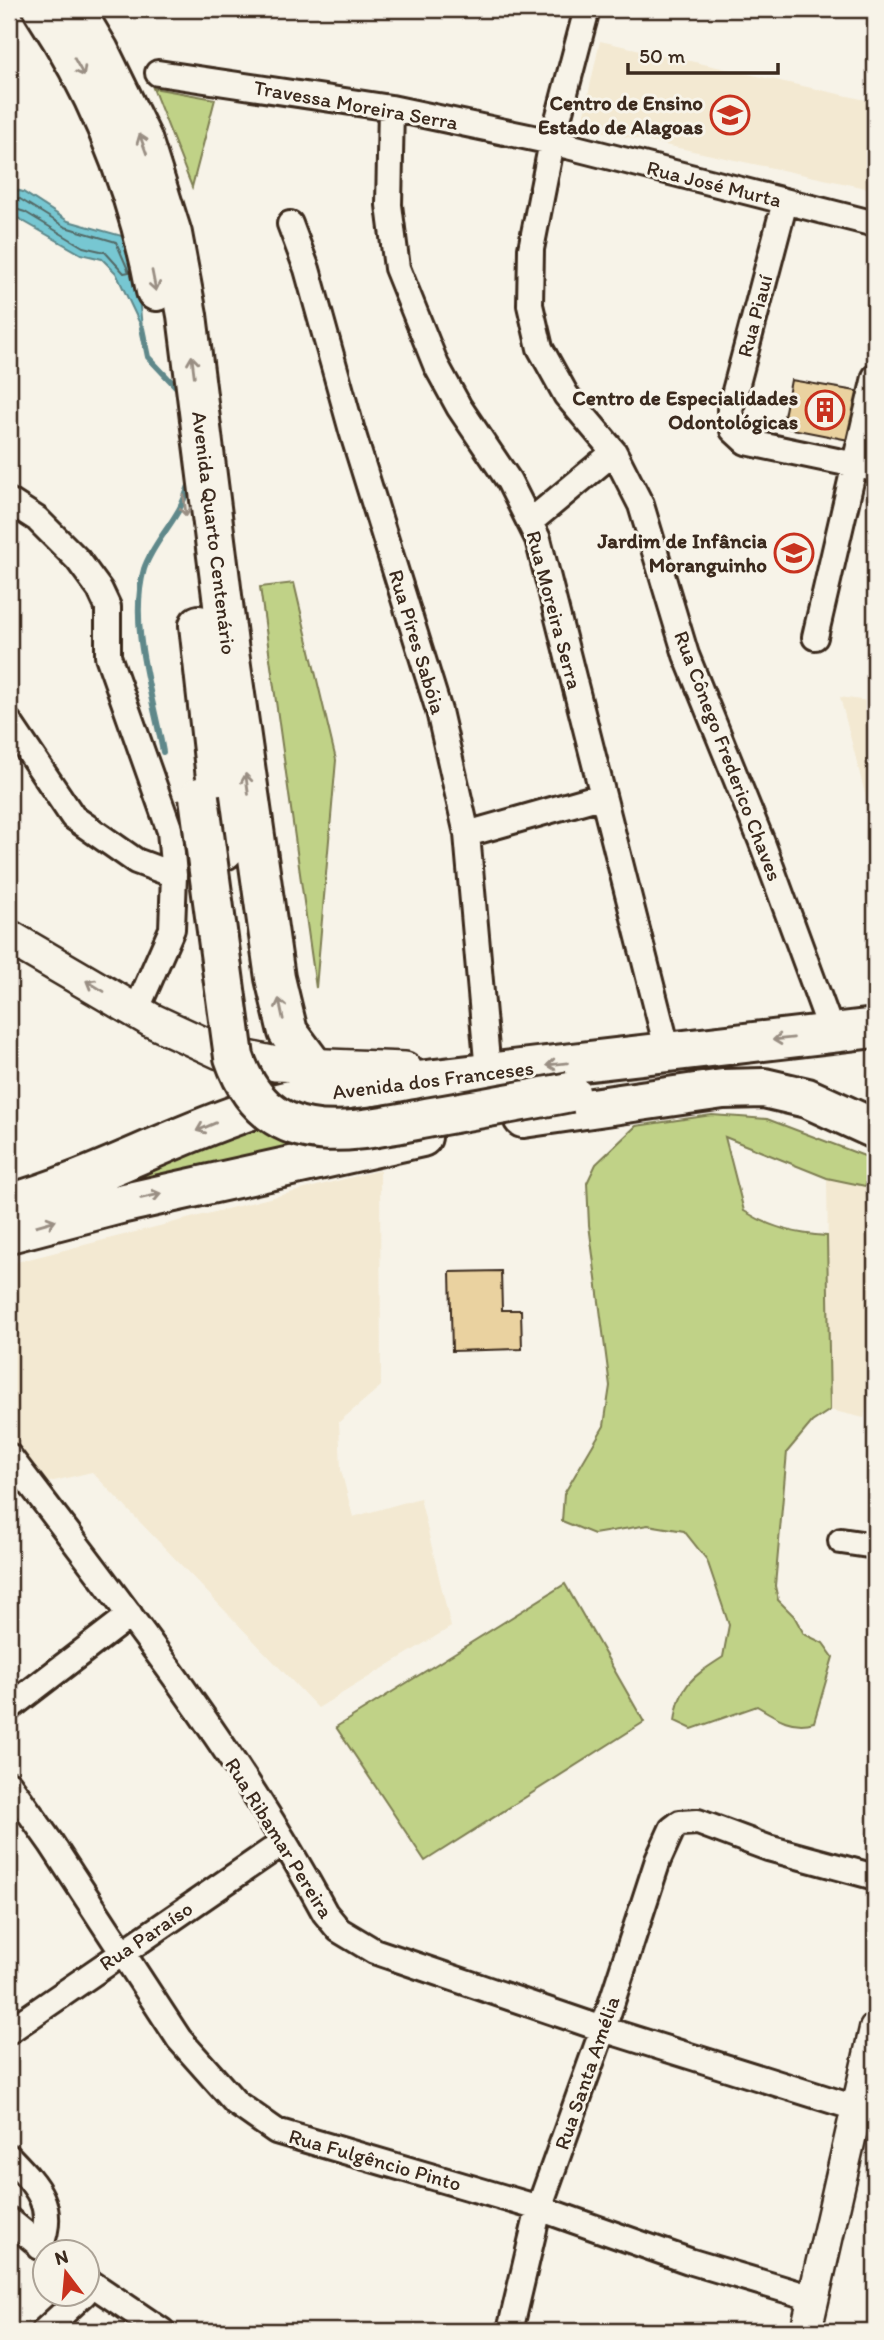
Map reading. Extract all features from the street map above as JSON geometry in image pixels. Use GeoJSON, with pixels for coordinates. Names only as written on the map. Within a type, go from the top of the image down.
{"type":"FeatureCollection","features":[{"type":"Feature","properties":{"kind":"main road","name":"Avenida Quarto Centenário"},"geometry":{"type":"LineString","coordinates":[[43,9],[100,107],[137,209],[150,257],[216,653],[281,1009],[294,1042],[314,1067]]}},
{"type":"Feature","properties":{"kind":"main road","name":"Avenida Quarto Centenário"},"geometry":{"type":"LineString","coordinates":[[74,9],[99,51],[142,139],[172,234],[187,316],[243,1016],[237,1040],[220,1052]]}},
{"type":"Feature","properties":{"kind":"main road"},"geometry":{"type":"LineString","coordinates":[[216,653],[199,797],[233,1057],[248,1089],[272,1115],[316,1131],[355,1132],[570,1092],[707,1073],[780,1069],[808,1074],[832,1083],[875,1116]]}},
{"type":"Feature","properties":{"kind":"main road"},"geometry":{"type":"LineString","coordinates":[[9,937],[136,1011],[220,1052],[256,1061],[314,1067],[488,1072]]}},
{"type":"Feature","properties":{"kind":"main road","name":"Avenida dos Franceses"},"geometry":{"type":"LineString","coordinates":[[9,1204],[77,1182],[235,1115],[287,1100],[349,1089],[875,1028]]}},
{"type":"Feature","properties":{"kind":"main road"},"geometry":{"type":"LineString","coordinates":[[9,1233],[133,1200],[396,1142],[508,1121],[723,1089],[764,1088],[786,1091],[875,1129]]}},
{"type":"Feature","properties":{"kind":"street","name":"Rua Cônego Frederico Chaves"},"geometry":{"type":"LineString","coordinates":[[587,9],[552,142],[531,249],[530,305],[540,348],[566,395],[614,452],[641,505],[686,655],[761,840],[832,1033]]}},
{"type":"Feature","properties":{"kind":"street","name":"Travessa Moreira Serra"},"geometry":{"type":"LineString","coordinates":[[158,73],[391,108],[552,142]]}},
{"type":"Feature","properties":{"kind":"street","name":"Rua Moreira Serra"},"geometry":{"type":"LineString","coordinates":[[391,108],[389,205],[397,268],[436,365],[459,407],[509,481],[538,539],[668,1052]]}},
{"type":"Feature","properties":{"kind":"street","name":"Rua José Murta"},"geometry":{"type":"LineString","coordinates":[[552,142],[875,223]]}},
{"type":"Feature","properties":{"kind":"street","name":"Rua Piauí"},"geometry":{"type":"LineString","coordinates":[[785,202],[730,410],[733,430],[746,442],[865,467]]}},
{"type":"Feature","properties":{"kind":"street","name":"Rua Píres Sabóia"},"geometry":{"type":"LineString","coordinates":[[290,224],[307,269],[352,432],[439,712],[467,834],[488,1072]]}},
{"type":"Feature","properties":{"kind":"street"},"geometry":{"type":"LineString","coordinates":[[815,637],[865,467],[875,377]]}},
{"type":"Feature","properties":{"kind":"street"},"geometry":{"type":"LineString","coordinates":[[530,522],[614,452]]}},
{"type":"Feature","properties":{"kind":"street"},"geometry":{"type":"LineString","coordinates":[[9,501],[37,519],[78,559],[100,590],[108,607],[108,656],[170,831],[174,875],[172,929],[136,1011]]}},
{"type":"Feature","properties":{"kind":"street"},"geometry":{"type":"LineString","coordinates":[[9,722],[73,817],[136,860],[174,875]]}},
{"type":"Feature","properties":{"kind":"street"},"geometry":{"type":"LineString","coordinates":[[467,834],[601,796]]}},
{"type":"Feature","properties":{"kind":"street","name":"Rua Ribamar Pereira"},"geometry":{"type":"LineString","coordinates":[[9,1456],[130,1615],[254,1793],[325,1913],[353,1941],[374,1951],[603,2029],[866,2112]]}},
{"type":"Feature","properties":{"kind":"street"},"geometry":{"type":"LineString","coordinates":[[841,1541],[875,1546]]}},
{"type":"Feature","properties":{"kind":"street"},"geometry":{"type":"LineString","coordinates":[[9,1708],[130,1615]]}},
{"type":"Feature","properties":{"kind":"street","name":"Rua Fulgêncio Pinto"},"geometry":{"type":"LineString","coordinates":[[9,1784],[179,2039],[236,2103],[276,2131],[539,2208],[689,2261],[813,2298]]}},
{"type":"Feature","properties":{"kind":"street","name":"Rua Santa Amélia"},"geometry":{"type":"LineString","coordinates":[[510,2331],[539,2208],[603,2029],[658,1860],[672,1829],[680,1823],[698,1822],[768,1848],[875,1877]]}},
{"type":"Feature","properties":{"kind":"street","name":"Rua Paraíso"},"geometry":{"type":"LineString","coordinates":[[9,2031],[284,1842]]}},
{"type":"Feature","properties":{"kind":"street"},"geometry":{"type":"LineString","coordinates":[[806,2331],[866,2112],[875,2029]]}},
{"type":"Feature","properties":{"kind":"street"},"geometry":{"type":"LineString","coordinates":[[9,2157],[39,2193],[47,2209],[46,2238]]}},
{"type":"Feature","properties":{"kind":"street"},"geometry":{"type":"LineString","coordinates":[[9,2220],[32,2240]]}},
{"type":"Feature","properties":{"kind":"street"},"geometry":{"type":"LineString","coordinates":[[102,2296],[162,2331]]}},
{"type":"Feature","properties":{"kind":"street"},"geometry":{"type":"LineString","coordinates":[[44,2331],[68,2308]]}},
{"type":"Feature","properties":{"kind":"shaded area","name":"Centro de Ensino Estado de Alagoas"},"geometry":{"type":"Polygon","coordinates":[[[600,41],[875,102],[875,190],[581,127],[600,41]]]}},
{"type":"Feature","properties":{"kind":"shaded area"},"geometry":{"type":"Polygon","coordinates":[[[840,697],[875,702],[875,809],[869,809],[840,697]]]}},
{"type":"Feature","properties":{"kind":"shaded area"},"geometry":{"type":"Polygon","coordinates":[[[380,1170],[381,1386],[339,1422],[341,1470],[353,1517],[420,1498],[451,1627],[318,1708],[92,1472],[41,1484],[9,1440],[9,1264],[380,1170]]]}},
{"type":"Feature","properties":{"kind":"shaded area"},"geometry":{"type":"Polygon","coordinates":[[[827,1178],[875,1188],[875,1373],[864,1418],[830,1410],[827,1178]]]}},
{"type":"Feature","properties":{"kind":"green space"},"geometry":{"type":"Polygon","coordinates":[[[153,88],[215,99],[192,187],[153,88]]]}},
{"type":"Feature","properties":{"kind":"green space"},"geometry":{"type":"Polygon","coordinates":[[[294,583],[336,760],[316,988],[260,587],[294,583]]]}},
{"type":"Feature","properties":{"kind":"green space"},"geometry":{"type":"Polygon","coordinates":[[[350,1106],[352,1122],[324,1137],[127,1186],[125,1177],[260,1125],[350,1106]]]}},
{"type":"Feature","properties":{"kind":"green space"},"geometry":{"type":"Polygon","coordinates":[[[712,1115],[767,1119],[875,1160],[875,1188],[827,1178],[725,1137],[744,1211],[784,1229],[827,1236],[830,1410],[812,1422],[787,1452],[775,1586],[778,1600],[794,1616],[804,1634],[823,1643],[833,1657],[814,1722],[806,1724],[784,1721],[757,1706],[692,1729],[675,1721],[680,1698],[690,1682],[723,1657],[729,1625],[707,1560],[684,1531],[648,1525],[594,1534],[562,1521],[564,1494],[604,1426],[610,1386],[589,1225],[587,1183],[596,1164],[636,1126],[712,1115]]]}},
{"type":"Feature","properties":{"kind":"green space"},"geometry":{"type":"Polygon","coordinates":[[[565,1584],[644,1722],[425,1861],[336,1727],[565,1584]]]}},
{"type":"Feature","properties":{"kind":"water"},"geometry":{"type":"Polygon","coordinates":[[[9,188],[23,192],[68,221],[122,236],[136,266],[142,328],[116,273],[102,259],[81,254],[9,213],[9,188]]]}},
{"type":"Feature","properties":{"kind":"building","name":"Centro de Especialidades Odontológicas"},"geometry":{"type":"Polygon","coordinates":[[[791,380],[868,393],[859,442],[782,427],[791,380]]]}},
{"type":"Feature","properties":{"kind":"building"},"geometry":{"type":"Polygon","coordinates":[[[501,1271],[502,1310],[521,1310],[522,1349],[452,1351],[450,1272],[501,1271]]]}},
{"type":"Feature","properties":{"kind":"waterway"},"geometry":{"type":"LineString","coordinates":[[142,328],[148,357],[181,392]]}},
{"type":"Feature","properties":{"kind":"waterway"},"geometry":{"type":"LineString","coordinates":[[163,752],[140,637],[140,591],[147,561],[184,501],[192,478]]}},
{"type":"Feature","properties":{"kind":"place","name":"Centro de Ensino Estado de Alagoas"},"geometry":{"type":"Point","coordinates":[730,115]}},
{"type":"Feature","properties":{"kind":"place","name":"Centro de Especialidades Odontológicas"},"geometry":{"type":"Point","coordinates":[825,410]}},
{"type":"Feature","properties":{"kind":"place","name":"Jardim de Infância Moranguinho"},"geometry":{"type":"Point","coordinates":[794,553]}}]}
